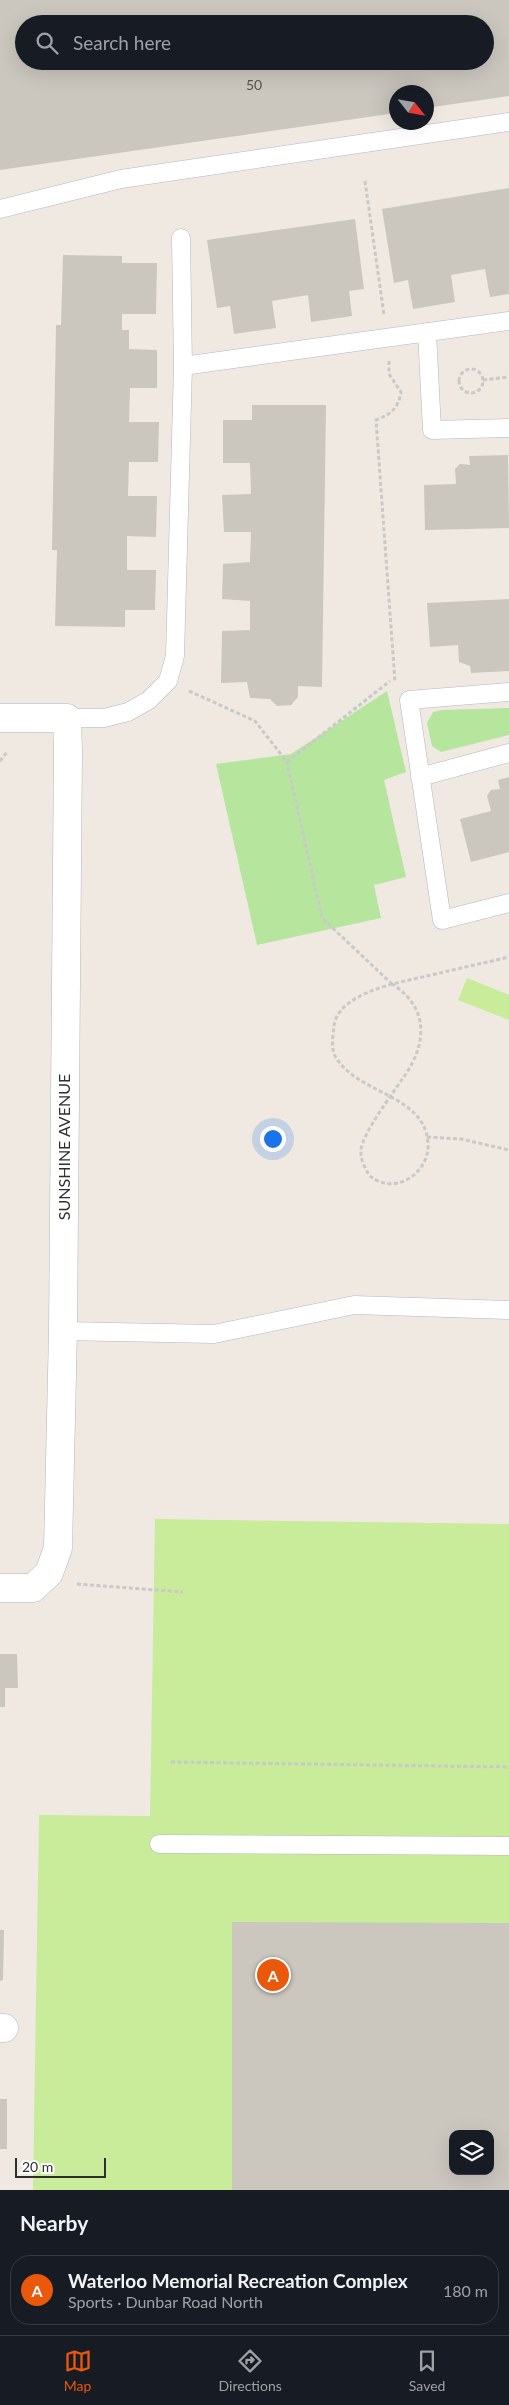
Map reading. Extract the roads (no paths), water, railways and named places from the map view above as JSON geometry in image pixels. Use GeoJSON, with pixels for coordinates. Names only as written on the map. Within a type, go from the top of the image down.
{"type":"FeatureCollection","features":[{"type":"Feature","properties":{"kind":"street"},"geometry":{"type":"LineString","coordinates":[[0,718],[67,718]]}},
{"type":"Feature","properties":{"kind":"street","name":"SUNSHINE AVENUE"},"geometry":{"type":"LineString","coordinates":[[0,1588],[33,1588],[49,1573],[58,1548],[63,1331],[67,718]]}},
{"type":"Feature","properties":{"kind":"lane"},"geometry":{"type":"LineString","coordinates":[[0,209],[121,179],[509,122]]}},
{"type":"Feature","properties":{"kind":"lane"},"geometry":{"type":"LineString","coordinates":[[67,718],[104,718],[128,712],[149,700],[168,681],[175,656],[183,366],[181,238]]}},
{"type":"Feature","properties":{"kind":"lane"},"geometry":{"type":"LineString","coordinates":[[183,366],[509,321]]}},
{"type":"Feature","properties":{"kind":"lane"},"geometry":{"type":"LineString","coordinates":[[427,332],[432,430],[509,428]]}},
{"type":"Feature","properties":{"kind":"lane"},"geometry":{"type":"LineString","coordinates":[[509,692],[409,700],[442,920],[509,903]]}},
{"type":"Feature","properties":{"kind":"lane"},"geometry":{"type":"LineString","coordinates":[[420,777],[509,753]]}},
{"type":"Feature","properties":{"kind":"lane"},"geometry":{"type":"LineString","coordinates":[[63,1331],[214,1334],[354,1305],[509,1310]]}},
{"type":"Feature","properties":{"kind":"lane"},"geometry":{"type":"LineString","coordinates":[[159,1844],[509,1846]]}},
{"type":"Feature","properties":{"kind":"place","name":"Waterloo Memorial Recreation Complex"},"geometry":{"type":"Point","coordinates":[273,1975]}}]}
